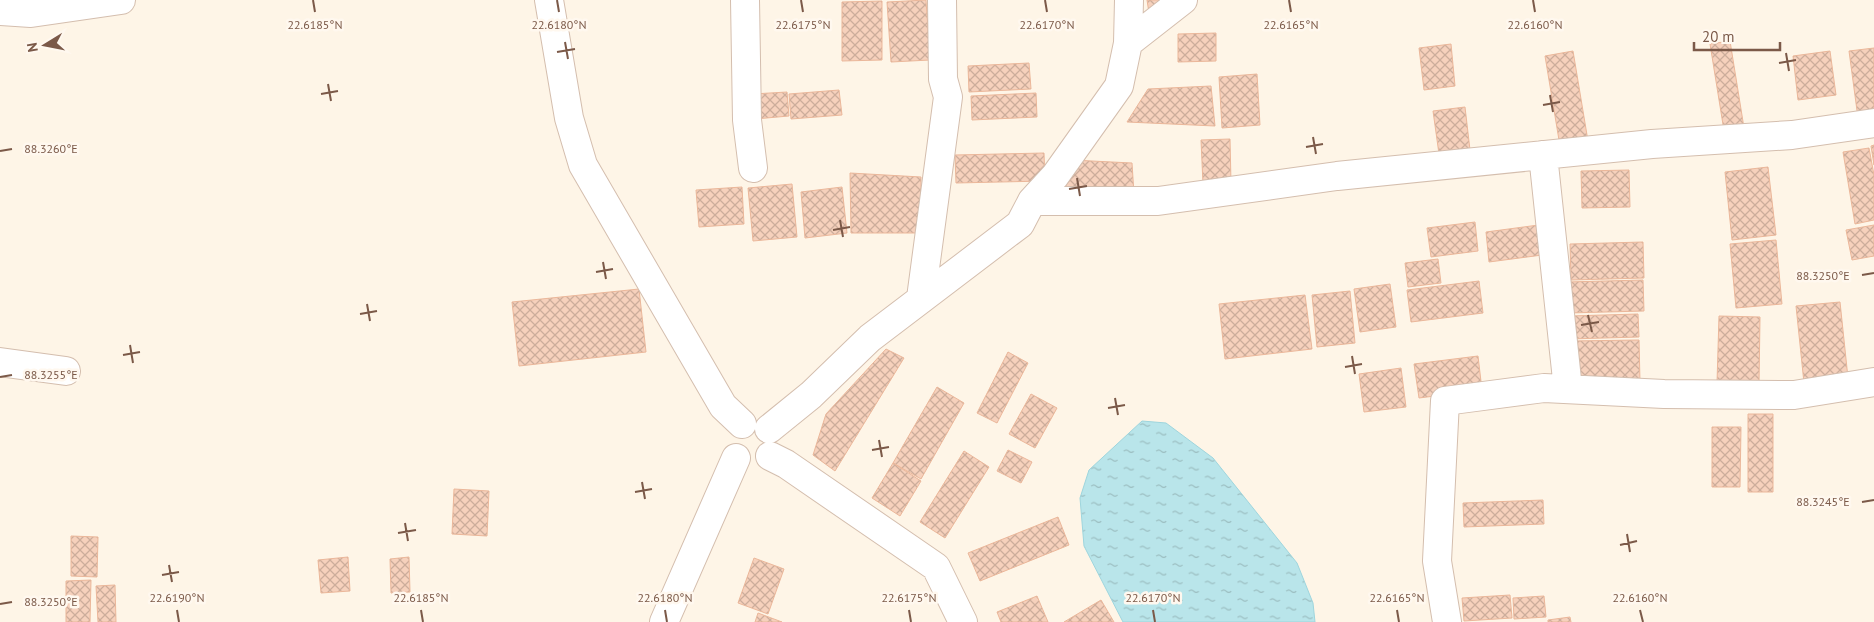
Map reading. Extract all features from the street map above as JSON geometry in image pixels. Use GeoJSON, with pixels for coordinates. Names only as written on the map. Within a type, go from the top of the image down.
{"type":"FeatureCollection","features":[{"type":"Feature","properties":{"kind":"street"},"geometry":{"type":"LineString","coordinates":[[0,11],[31,13],[121,0]]}},
{"type":"Feature","properties":{"kind":"street"},"geometry":{"type":"LineString","coordinates":[[549,0],[569,118],[583,165],[723,406],[742,424]]}},
{"type":"Feature","properties":{"kind":"street"},"geometry":{"type":"LineString","coordinates":[[745,0],[747,120],[753,168]]}},
{"type":"Feature","properties":{"kind":"street"},"geometry":{"type":"LineString","coordinates":[[922,298],[948,97],[943,79],[942,0]]}},
{"type":"Feature","properties":{"kind":"street"},"geometry":{"type":"LineString","coordinates":[[769,429],[811,395],[870,338],[1020,224],[1032,201],[1055,176],[1119,86],[1128,43],[1129,0]]}},
{"type":"Feature","properties":{"kind":"street"},"geometry":{"type":"LineString","coordinates":[[1128,43],[1183,0]]}},
{"type":"Feature","properties":{"kind":"street"},"geometry":{"type":"LineString","coordinates":[[1032,201],[1158,201],[1337,176],[1652,144],[1792,136],[1874,123]]}},
{"type":"Feature","properties":{"kind":"street"},"geometry":{"type":"LineString","coordinates":[[1543,155],[1568,389]]}},
{"type":"Feature","properties":{"kind":"street"},"geometry":{"type":"LineString","coordinates":[[0,362],[66,371]]}},
{"type":"Feature","properties":{"kind":"street"},"geometry":{"type":"LineString","coordinates":[[1446,622],[1437,561],[1445,402],[1544,388],[1664,394],[1794,395],[1874,382]]}},
{"type":"Feature","properties":{"kind":"street"},"geometry":{"type":"LineString","coordinates":[[761,423],[769,429],[774,447],[770,456],[763,463],[744,464],[736,458],[731,449],[731,439],[735,430],[742,424],[761,423]]}},
{"type":"Feature","properties":{"kind":"street"},"geometry":{"type":"LineString","coordinates":[[770,456],[786,464],[936,567],[963,622]]}},
{"type":"Feature","properties":{"kind":"street"},"geometry":{"type":"LineString","coordinates":[[664,622],[736,458]]}},
{"type":"Feature","properties":{"kind":"water"},"geometry":{"type":"Polygon","coordinates":[[[1142,421],[1166,423],[1213,458],[1297,563],[1313,603],[1315,622],[1123,622],[1084,546],[1080,498],[1089,470],[1142,421]]]}},
{"type":"Feature","properties":{"kind":"building"},"geometry":{"type":"Polygon","coordinates":[[[926,0],[930,60],[891,62],[887,2],[926,0]]]}},
{"type":"Feature","properties":{"kind":"building"},"geometry":{"type":"Polygon","coordinates":[[[1147,0],[1164,0],[1149,13],[1147,0]]]}},
{"type":"Feature","properties":{"kind":"building"},"geometry":{"type":"Polygon","coordinates":[[[882,1],[882,60],[842,61],[842,2],[882,1]]]}},
{"type":"Feature","properties":{"kind":"building"},"geometry":{"type":"Polygon","coordinates":[[[1216,33],[1216,61],[1178,62],[1178,34],[1216,33]]]}},
{"type":"Feature","properties":{"kind":"building"},"geometry":{"type":"Polygon","coordinates":[[[1730,41],[1745,134],[1725,137],[1710,44],[1730,41]]]}},
{"type":"Feature","properties":{"kind":"building"},"geometry":{"type":"Polygon","coordinates":[[[1451,44],[1455,86],[1424,90],[1419,48],[1451,44]]]}},
{"type":"Feature","properties":{"kind":"building"},"geometry":{"type":"Polygon","coordinates":[[[1874,48],[1874,116],[1858,118],[1849,51],[1874,48]]]}},
{"type":"Feature","properties":{"kind":"building"},"geometry":{"type":"Polygon","coordinates":[[[1573,51],[1588,141],[1560,146],[1545,56],[1573,51]]]}},
{"type":"Feature","properties":{"kind":"building"},"geometry":{"type":"Polygon","coordinates":[[[1830,51],[1836,95],[1798,100],[1793,56],[1830,51]]]}},
{"type":"Feature","properties":{"kind":"building"},"geometry":{"type":"Polygon","coordinates":[[[1029,63],[1031,89],[969,92],[968,66],[1029,63]]]}},
{"type":"Feature","properties":{"kind":"building"},"geometry":{"type":"Polygon","coordinates":[[[1257,74],[1260,125],[1222,128],[1219,77],[1257,74]]]}},
{"type":"Feature","properties":{"kind":"building"},"geometry":{"type":"Polygon","coordinates":[[[1211,86],[1215,126],[1127,122],[1148,89],[1211,86]]]}},
{"type":"Feature","properties":{"kind":"building"},"geometry":{"type":"Polygon","coordinates":[[[839,90],[842,115],[791,119],[789,94],[839,90]]]}},
{"type":"Feature","properties":{"kind":"building"},"geometry":{"type":"Polygon","coordinates":[[[787,92],[789,116],[755,119],[753,94],[787,92]]]}},
{"type":"Feature","properties":{"kind":"building"},"geometry":{"type":"Polygon","coordinates":[[[1036,93],[1037,117],[972,120],[971,96],[1036,93]]]}},
{"type":"Feature","properties":{"kind":"building"},"geometry":{"type":"Polygon","coordinates":[[[1465,107],[1470,150],[1439,154],[1433,111],[1465,107]]]}},
{"type":"Feature","properties":{"kind":"building"},"geometry":{"type":"Polygon","coordinates":[[[1230,139],[1231,183],[1203,184],[1201,140],[1230,139]]]}},
{"type":"Feature","properties":{"kind":"building"},"geometry":{"type":"Polygon","coordinates":[[[1874,145],[1874,165],[1871,146],[1874,145]]]}},
{"type":"Feature","properties":{"kind":"building"},"geometry":{"type":"Polygon","coordinates":[[[1869,148],[1874,175],[1874,220],[1855,224],[1843,152],[1869,148]]]}},
{"type":"Feature","properties":{"kind":"building"},"geometry":{"type":"Polygon","coordinates":[[[1044,153],[1045,181],[956,183],[955,155],[1044,153]]]}},
{"type":"Feature","properties":{"kind":"building"},"geometry":{"type":"Polygon","coordinates":[[[1072,160],[1132,163],[1134,194],[1050,193],[1072,160]]]}},
{"type":"Feature","properties":{"kind":"building"},"geometry":{"type":"Polygon","coordinates":[[[1768,167],[1776,235],[1732,240],[1725,172],[1768,167]]]}},
{"type":"Feature","properties":{"kind":"building"},"geometry":{"type":"Polygon","coordinates":[[[1629,170],[1630,207],[1582,208],[1581,171],[1629,170]]]}},
{"type":"Feature","properties":{"kind":"building"},"geometry":{"type":"Polygon","coordinates":[[[850,173],[921,177],[921,233],[851,233],[850,173]]]}},
{"type":"Feature","properties":{"kind":"building"},"geometry":{"type":"Polygon","coordinates":[[[792,184],[797,237],[753,241],[748,188],[792,184]]]}},
{"type":"Feature","properties":{"kind":"building"},"geometry":{"type":"Polygon","coordinates":[[[742,187],[744,224],[699,227],[696,190],[742,187]]]}},
{"type":"Feature","properties":{"kind":"building"},"geometry":{"type":"Polygon","coordinates":[[[842,187],[847,233],[805,238],[801,192],[842,187]]]}},
{"type":"Feature","properties":{"kind":"building"},"geometry":{"type":"Polygon","coordinates":[[[1475,222],[1478,251],[1431,257],[1427,228],[1475,222]]]}},
{"type":"Feature","properties":{"kind":"building"},"geometry":{"type":"Polygon","coordinates":[[[1546,224],[1550,254],[1489,262],[1486,232],[1546,224]]]}},
{"type":"Feature","properties":{"kind":"building"},"geometry":{"type":"Polygon","coordinates":[[[1874,225],[1874,256],[1852,260],[1846,230],[1874,225]]]}},
{"type":"Feature","properties":{"kind":"building"},"geometry":{"type":"Polygon","coordinates":[[[1776,240],[1782,304],[1736,308],[1730,244],[1776,240]]]}},
{"type":"Feature","properties":{"kind":"building"},"geometry":{"type":"Polygon","coordinates":[[[1643,242],[1644,278],[1571,280],[1570,244],[1643,242]]]}},
{"type":"Feature","properties":{"kind":"building"},"geometry":{"type":"Polygon","coordinates":[[[1438,259],[1441,283],[1408,287],[1405,263],[1438,259]]]}},
{"type":"Feature","properties":{"kind":"building"},"geometry":{"type":"Polygon","coordinates":[[[1643,280],[1644,311],[1568,313],[1567,282],[1643,280]]]}},
{"type":"Feature","properties":{"kind":"building"},"geometry":{"type":"Polygon","coordinates":[[[1479,281],[1483,313],[1411,322],[1407,290],[1479,281]]]}},
{"type":"Feature","properties":{"kind":"building"},"geometry":{"type":"Polygon","coordinates":[[[1390,284],[1396,327],[1360,332],[1354,289],[1390,284]]]}},
{"type":"Feature","properties":{"kind":"building"},"geometry":{"type":"Polygon","coordinates":[[[639,289],[646,352],[519,366],[512,302],[639,289]]]}},
{"type":"Feature","properties":{"kind":"building"},"geometry":{"type":"Polygon","coordinates":[[[1350,291],[1355,343],[1317,347],[1312,295],[1350,291]]]}},
{"type":"Feature","properties":{"kind":"building"},"geometry":{"type":"Polygon","coordinates":[[[1305,295],[1312,349],[1225,359],[1219,304],[1305,295]]]}},
{"type":"Feature","properties":{"kind":"building"},"geometry":{"type":"Polygon","coordinates":[[[1840,302],[1848,378],[1804,383],[1796,306],[1840,302]]]}},
{"type":"Feature","properties":{"kind":"building"},"geometry":{"type":"Polygon","coordinates":[[[1638,314],[1639,337],[1569,339],[1569,316],[1638,314]]]}},
{"type":"Feature","properties":{"kind":"building"},"geometry":{"type":"Polygon","coordinates":[[[1719,316],[1760,317],[1759,384],[1717,383],[1719,316]]]}},
{"type":"Feature","properties":{"kind":"building"},"geometry":{"type":"Polygon","coordinates":[[[1639,340],[1640,382],[1572,383],[1571,341],[1639,340]]]}},
{"type":"Feature","properties":{"kind":"building"},"geometry":{"type":"Polygon","coordinates":[[[886,349],[904,358],[835,471],[813,455],[826,414],[886,349]]]}},
{"type":"Feature","properties":{"kind":"building"},"geometry":{"type":"Polygon","coordinates":[[[1008,352],[1028,363],[997,423],[977,413],[1008,352]]]}},
{"type":"Feature","properties":{"kind":"building"},"geometry":{"type":"Polygon","coordinates":[[[1478,356],[1482,390],[1419,398],[1414,364],[1478,356]]]}},
{"type":"Feature","properties":{"kind":"building"},"geometry":{"type":"Polygon","coordinates":[[[1401,368],[1406,407],[1364,412],[1359,374],[1401,368]]]}},
{"type":"Feature","properties":{"kind":"building"},"geometry":{"type":"Polygon","coordinates":[[[937,387],[964,403],[921,479],[893,463],[937,387]]]}},
{"type":"Feature","properties":{"kind":"building"},"geometry":{"type":"Polygon","coordinates":[[[1031,394],[1057,408],[1035,448],[1009,434],[1031,394]]]}},
{"type":"Feature","properties":{"kind":"building"},"geometry":{"type":"Polygon","coordinates":[[[1748,414],[1773,414],[1773,492],[1748,492],[1748,414]]]}},
{"type":"Feature","properties":{"kind":"building"},"geometry":{"type":"Polygon","coordinates":[[[1712,427],[1741,427],[1740,487],[1712,487],[1712,427]]]}},
{"type":"Feature","properties":{"kind":"building"},"geometry":{"type":"Polygon","coordinates":[[[1008,450],[1032,462],[1021,483],[997,471],[1008,450]]]}},
{"type":"Feature","properties":{"kind":"building"},"geometry":{"type":"Polygon","coordinates":[[[964,451],[989,467],[945,538],[920,522],[964,451]]]}},
{"type":"Feature","properties":{"kind":"building"},"geometry":{"type":"Polygon","coordinates":[[[893,463],[921,481],[900,516],[872,498],[893,463]]]}},
{"type":"Feature","properties":{"kind":"building"},"geometry":{"type":"Polygon","coordinates":[[[454,489],[489,491],[487,536],[452,534],[454,489]]]}},
{"type":"Feature","properties":{"kind":"building"},"geometry":{"type":"Polygon","coordinates":[[[1543,500],[1544,524],[1464,527],[1463,503],[1543,500]]]}},
{"type":"Feature","properties":{"kind":"building"},"geometry":{"type":"Polygon","coordinates":[[[1058,517],[1069,545],[980,581],[968,553],[1058,517]]]}},
{"type":"Feature","properties":{"kind":"building"},"geometry":{"type":"Polygon","coordinates":[[[71,536],[98,537],[97,577],[71,576],[71,536]]]}},
{"type":"Feature","properties":{"kind":"building"},"geometry":{"type":"Polygon","coordinates":[[[348,557],[350,591],[321,593],[318,560],[348,557]]]}},
{"type":"Feature","properties":{"kind":"building"},"geometry":{"type":"Polygon","coordinates":[[[409,557],[410,592],[391,593],[390,559],[409,557]]]}},
{"type":"Feature","properties":{"kind":"building"},"geometry":{"type":"Polygon","coordinates":[[[754,558],[784,569],[768,614],[738,603],[754,558]]]}},
{"type":"Feature","properties":{"kind":"building"},"geometry":{"type":"Polygon","coordinates":[[[91,580],[90,622],[66,622],[66,581],[91,580]]]}},
{"type":"Feature","properties":{"kind":"building"},"geometry":{"type":"Polygon","coordinates":[[[115,585],[116,622],[98,622],[96,586],[115,585]]]}},
{"type":"Feature","properties":{"kind":"building"},"geometry":{"type":"Polygon","coordinates":[[[1510,595],[1512,618],[1464,621],[1462,598],[1510,595]]]}},
{"type":"Feature","properties":{"kind":"building"},"geometry":{"type":"Polygon","coordinates":[[[1037,596],[1048,622],[1001,622],[997,612],[1037,596]]]}},
{"type":"Feature","properties":{"kind":"building"},"geometry":{"type":"Polygon","coordinates":[[[1544,596],[1546,617],[1514,619],[1513,598],[1544,596]]]}},
{"type":"Feature","properties":{"kind":"building"},"geometry":{"type":"Polygon","coordinates":[[[1101,600],[1114,622],[1064,622],[1101,600]]]}},
{"type":"Feature","properties":{"kind":"building"},"geometry":{"type":"Polygon","coordinates":[[[758,613],[782,622],[755,622],[758,613]]]}},
{"type":"Feature","properties":{"kind":"building"},"geometry":{"type":"Polygon","coordinates":[[[1570,617],[1571,622],[1548,622],[1548,620],[1570,617]]]}}]}
